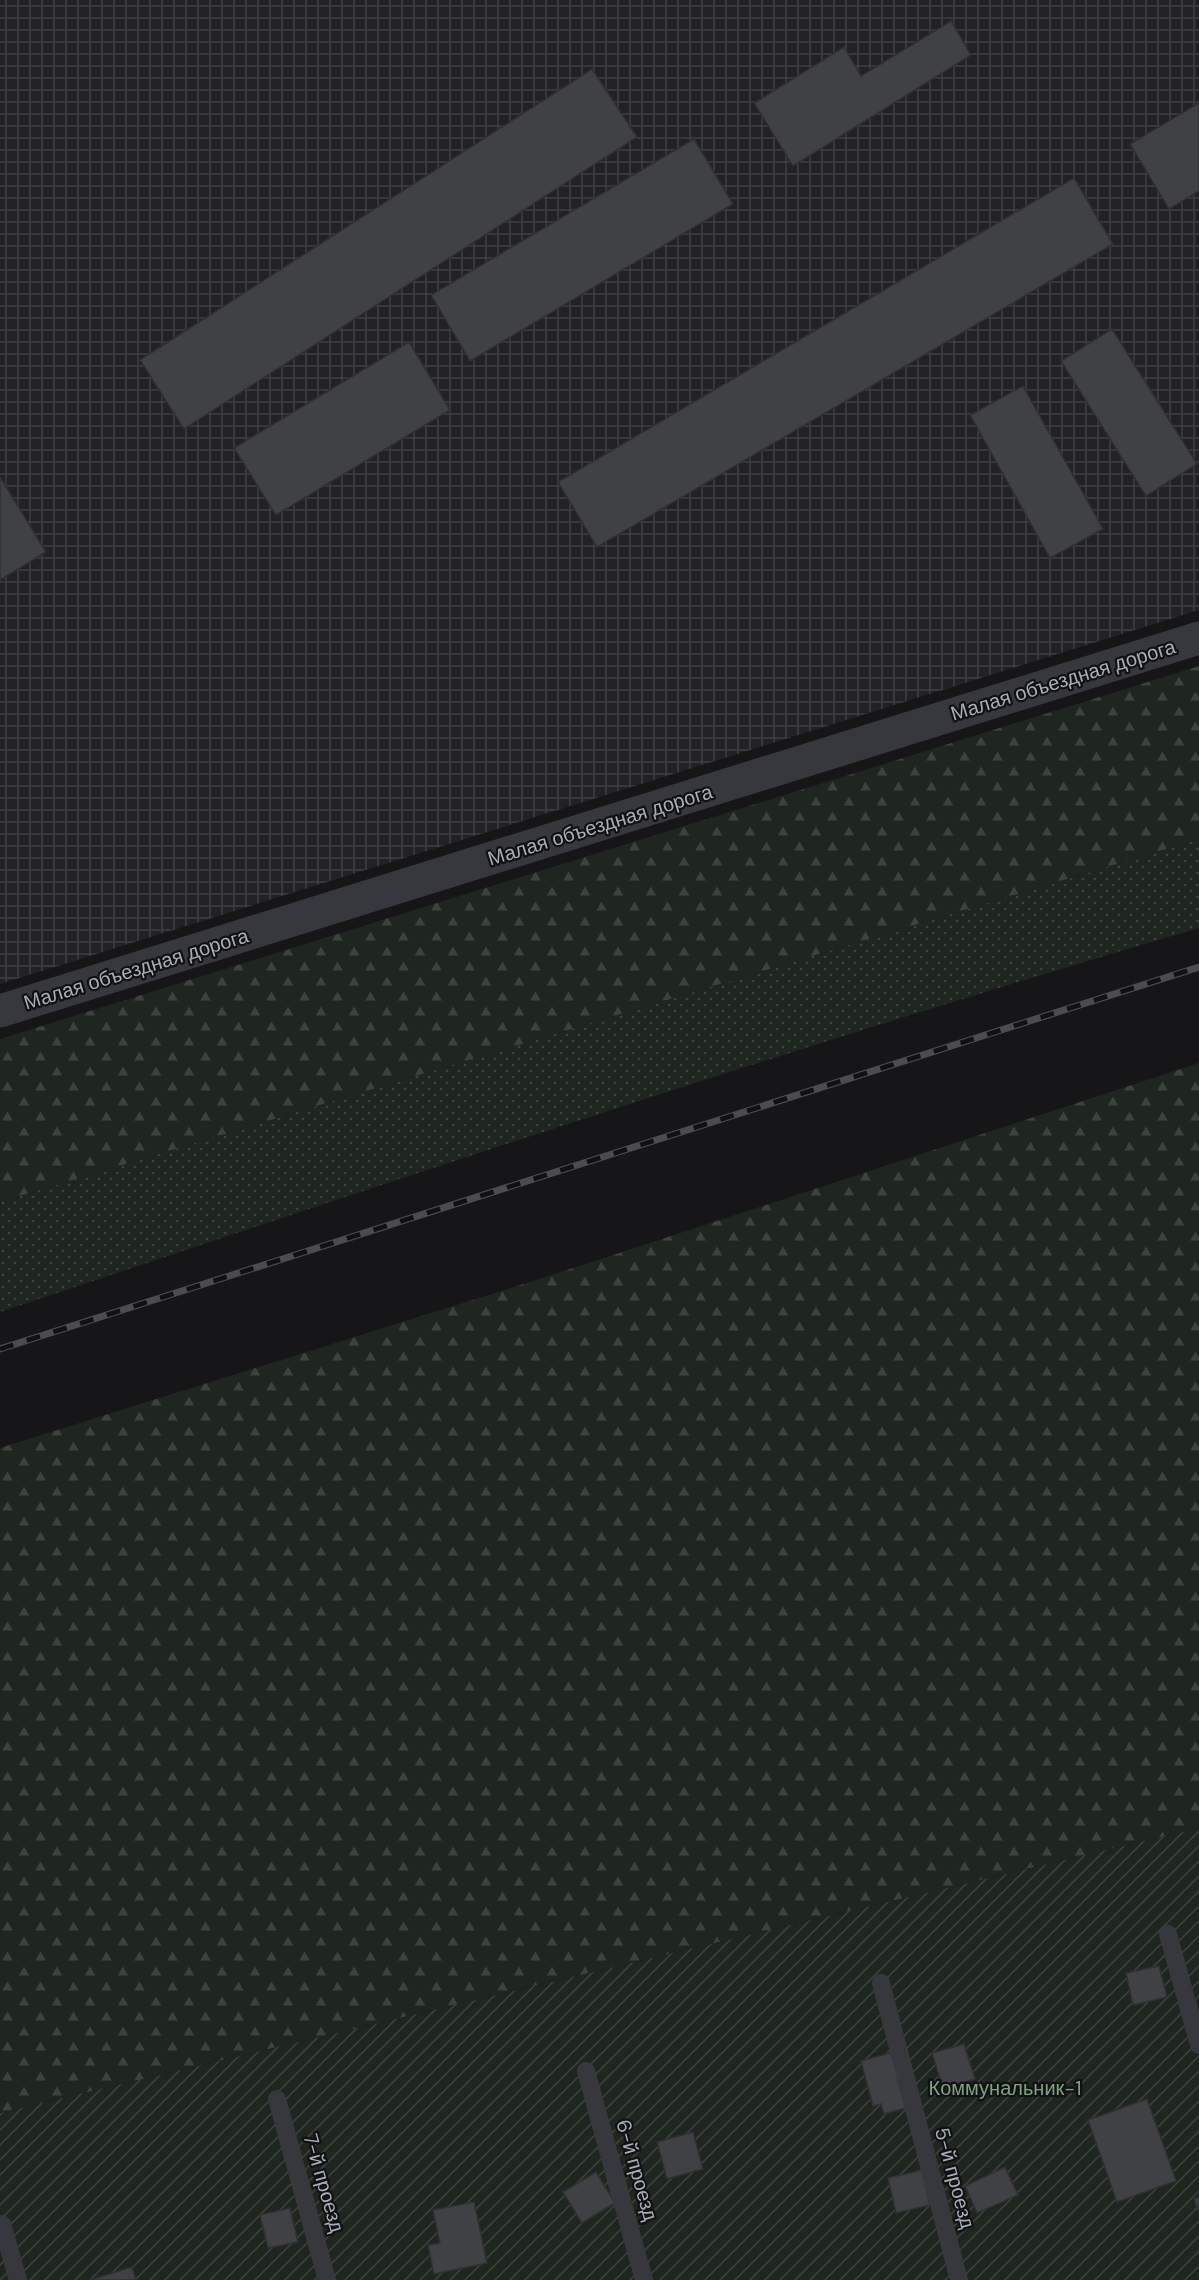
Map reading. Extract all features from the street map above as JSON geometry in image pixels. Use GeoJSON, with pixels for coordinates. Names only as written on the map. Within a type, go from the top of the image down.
{"type":"FeatureCollection","features":[{"type":"Feature","properties":{"kind":"street","name":"Малая объездная дорога"},"geometry":{"type":"LineString","coordinates":[[0,1011],[1199,638]]}},
{"type":"Feature","properties":{"kind":"lane"},"geometry":{"type":"LineString","coordinates":[[1168,1934],[1199,2045]]}},
{"type":"Feature","properties":{"kind":"lane","name":"5-й проезд"},"geometry":{"type":"LineString","coordinates":[[881,1983],[959,2280]]}},
{"type":"Feature","properties":{"kind":"lane","name":"6-й проезд"},"geometry":{"type":"LineString","coordinates":[[586,2071],[644,2280]]}},
{"type":"Feature","properties":{"kind":"lane","name":"7-й проезд"},"geometry":{"type":"LineString","coordinates":[[277,2099],[327,2280]]}},
{"type":"Feature","properties":{"kind":"lane"},"geometry":{"type":"LineString","coordinates":[[2,2224],[18,2280]]}},
{"type":"Feature","properties":{"kind":"shaded area"},"geometry":{"type":"Polygon","coordinates":[[[0,0],[1199,0],[1199,610],[0,984],[0,0]]]}},
{"type":"Feature","properties":{"kind":"green space"},"geometry":{"type":"Polygon","coordinates":[[[1199,666],[1199,839],[0,1202],[0,1039],[1199,666]]]}},
{"type":"Feature","properties":{"kind":"green space"},"geometry":{"type":"Polygon","coordinates":[[[1199,839],[1199,928],[747,1066],[0,1312],[0,1202],[1199,839]]]}},
{"type":"Feature","properties":{"kind":"green space"},"geometry":{"type":"Polygon","coordinates":[[[1199,1063],[1199,1828],[0,2113],[0,1448],[552,1275],[1199,1063]]]}},
{"type":"Feature","properties":{"kind":"green space","name":"Коммунальник-1"},"geometry":{"type":"Polygon","coordinates":[[[1199,1828],[1199,2280],[0,2280],[0,2113],[1199,1828]]]}},
{"type":"Feature","properties":{"kind":"building"},"geometry":{"type":"Polygon","coordinates":[[[951,21],[971,55],[793,166],[754,103],[844,47],[861,76],[951,21]]]}},
{"type":"Feature","properties":{"kind":"building"},"geometry":{"type":"Polygon","coordinates":[[[592,69],[637,137],[184,429],[140,360],[592,69]]]}},
{"type":"Feature","properties":{"kind":"building"},"geometry":{"type":"Polygon","coordinates":[[[1199,103],[1199,191],[1169,209],[1130,144],[1199,103]]]}},
{"type":"Feature","properties":{"kind":"building"},"geometry":{"type":"Polygon","coordinates":[[[694,139],[733,204],[470,361],[431,295],[694,139]]]}},
{"type":"Feature","properties":{"kind":"building"},"geometry":{"type":"Polygon","coordinates":[[[1074,178],[1113,244],[597,547],[558,482],[1074,178]]]}},
{"type":"Feature","properties":{"kind":"building"},"geometry":{"type":"Polygon","coordinates":[[[1112,329],[1197,464],[1146,496],[1061,361],[1112,329]]]}},
{"type":"Feature","properties":{"kind":"building"},"geometry":{"type":"Polygon","coordinates":[[[409,342],[450,410],[276,515],[234,448],[409,342]]]}},
{"type":"Feature","properties":{"kind":"building"},"geometry":{"type":"Polygon","coordinates":[[[1023,386],[1103,529],[1050,558],[970,415],[1023,386]]]}},
{"type":"Feature","properties":{"kind":"building"},"geometry":{"type":"Polygon","coordinates":[[[0,477],[46,552],[0,580],[0,477]]]}},
{"type":"Feature","properties":{"kind":"building"},"geometry":{"type":"Polygon","coordinates":[[[1159,1966],[1167,1997],[1133,2005],[1126,1973],[1159,1966]]]}},
{"type":"Feature","properties":{"kind":"building"},"geometry":{"type":"Polygon","coordinates":[[[964,2044],[975,2079],[943,2089],[932,2053],[964,2044]]]}},
{"type":"Feature","properties":{"kind":"building"},"geometry":{"type":"Polygon","coordinates":[[[894,2052],[909,2107],[884,2114],[881,2104],[873,2106],[861,2061],[894,2052]]]}},
{"type":"Feature","properties":{"kind":"building"},"geometry":{"type":"Polygon","coordinates":[[[1147,2099],[1176,2181],[1117,2202],[1088,2120],[1147,2099]]]}},
{"type":"Feature","properties":{"kind":"building"},"geometry":{"type":"Polygon","coordinates":[[[693,2132],[703,2169],[667,2179],[657,2142],[693,2132]]]}},
{"type":"Feature","properties":{"kind":"building"},"geometry":{"type":"Polygon","coordinates":[[[1005,2167],[1018,2195],[977,2213],[965,2186],[1005,2167]]]}},
{"type":"Feature","properties":{"kind":"building"},"geometry":{"type":"Polygon","coordinates":[[[922,2170],[930,2205],[896,2213],[888,2178],[922,2170]]]}},
{"type":"Feature","properties":{"kind":"building"},"geometry":{"type":"Polygon","coordinates":[[[596,2172],[615,2203],[582,2223],[563,2192],[596,2172]]]}},
{"type":"Feature","properties":{"kind":"building"},"geometry":{"type":"Polygon","coordinates":[[[1199,2197],[1199,2213],[1194,2199],[1199,2197]]]}},
{"type":"Feature","properties":{"kind":"building"},"geometry":{"type":"Polygon","coordinates":[[[474,2202],[487,2263],[434,2274],[428,2245],[440,2243],[433,2210],[474,2202]]]}},
{"type":"Feature","properties":{"kind":"building"},"geometry":{"type":"Polygon","coordinates":[[[290,2208],[298,2242],[268,2248],[260,2215],[290,2208]]]}},
{"type":"Feature","properties":{"kind":"building"},"geometry":{"type":"Polygon","coordinates":[[[132,2267],[136,2280],[90,2280],[132,2267]]]}},
{"type":"Feature","properties":{"kind":"railway"},"geometry":{"type":"LineString","coordinates":[[0,1349],[1199,967]]}}]}
